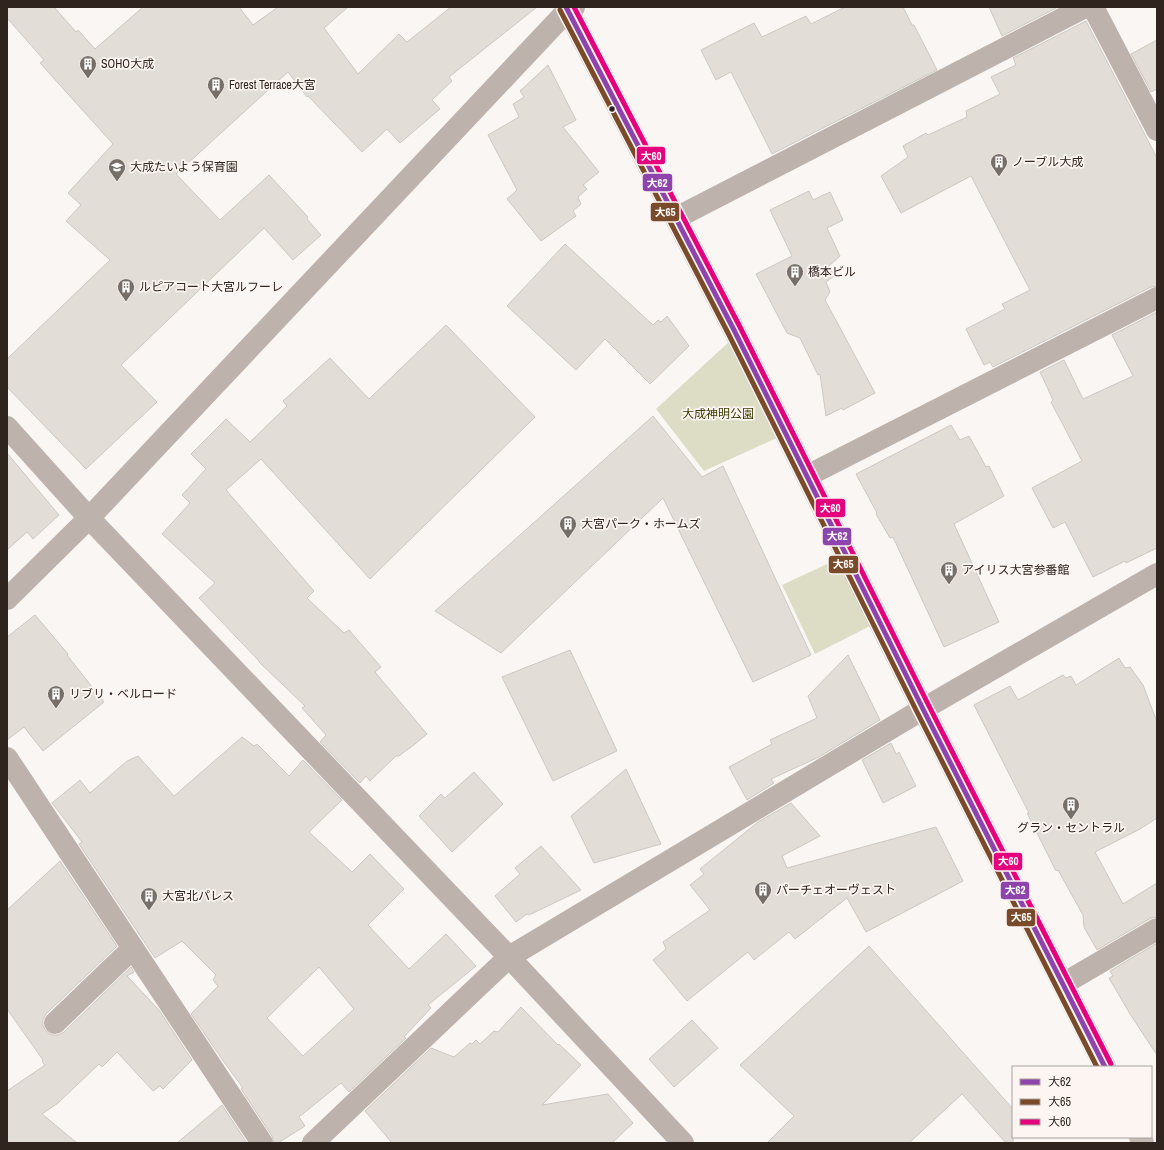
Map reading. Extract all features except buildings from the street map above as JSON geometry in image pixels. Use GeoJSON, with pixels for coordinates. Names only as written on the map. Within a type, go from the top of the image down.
{"type":"FeatureCollection","features":[{"type":"Feature","properties":{"kind":"highway"},"geometry":{"type":"LineString","coordinates":[[569,8],[734,330],[923,709],[1104,1066]]}},
{"type":"Feature","properties":{"kind":"street"},"geometry":{"type":"LineString","coordinates":[[676,218],[1085,7]]}},
{"type":"Feature","properties":{"kind":"street"},"geometry":{"type":"LineString","coordinates":[[1093,7],[1157,130]]}},
{"type":"Feature","properties":{"kind":"street"},"geometry":{"type":"LineString","coordinates":[[7,599],[89,518],[569,8]]}},
{"type":"Feature","properties":{"kind":"street"},"geometry":{"type":"LineString","coordinates":[[807,476],[1157,298]]}},
{"type":"Feature","properties":{"kind":"street"},"geometry":{"type":"LineString","coordinates":[[7,427],[89,518],[509,957],[682,1143]]}},
{"type":"Feature","properties":{"kind":"street"},"geometry":{"type":"LineString","coordinates":[[314,1143],[509,957],[923,709],[1157,574]]}},
{"type":"Feature","properties":{"kind":"street"},"geometry":{"type":"LineString","coordinates":[[7,758],[262,1143]]}},
{"type":"Feature","properties":{"kind":"street"},"geometry":{"type":"LineString","coordinates":[[1063,984],[1157,929]]}},
{"type":"Feature","properties":{"kind":"street"},"geometry":{"type":"LineString","coordinates":[[55,1023],[133,948]]}},
{"type":"Feature","properties":{"kind":"green space","name":"大成神明公園"},"geometry":{"type":"Polygon","coordinates":[[[731,340],[781,436],[704,471],[656,409],[731,340]]]}},
{"type":"Feature","properties":{"kind":"green space"},"geometry":{"type":"Polygon","coordinates":[[[842,557],[874,624],[815,654],[782,585],[842,557]]]}},
{"type":"Feature","properties":{"kind":"transit line","name":"大62"},"geometry":{"type":"LineString","coordinates":[[566,7],[734,330],[923,709],[1104,1066]]}},
{"type":"Feature","properties":{"kind":"transit line","name":"大60"},"geometry":{"type":"LineString","coordinates":[[574,7],[740,327],[929,706],[1111,1064]]}},
{"type":"Feature","properties":{"kind":"transit line","name":"大65"},"geometry":{"type":"LineString","coordinates":[[560,10],[728,333],[917,712],[1096,1066]]}},
{"type":"Feature","properties":{"kind":"place","name":"SOHO大成"},"geometry":{"type":"Point","coordinates":[88,79]}},
{"type":"Feature","properties":{"kind":"place","name":"Forest Terrace大宮"},"geometry":{"type":"Point","coordinates":[216,100]}},
{"type":"Feature","properties":{"kind":"place","name":"ノーブル大成"},"geometry":{"type":"Point","coordinates":[999,177]}},
{"type":"Feature","properties":{"kind":"place","name":"大成たいよう保育園"},"geometry":{"type":"Point","coordinates":[117,182]}},
{"type":"Feature","properties":{"kind":"place","name":"橋本ビル"},"geometry":{"type":"Point","coordinates":[795,287]}},
{"type":"Feature","properties":{"kind":"place","name":"ルピアコート大宮ルフーレ"},"geometry":{"type":"Point","coordinates":[126,302]}},
{"type":"Feature","properties":{"kind":"place","name":"大宮パーク・ホームズ"},"geometry":{"type":"Point","coordinates":[568,539]}},
{"type":"Feature","properties":{"kind":"place","name":"アイリス大宮参番館"},"geometry":{"type":"Point","coordinates":[949,585]}},
{"type":"Feature","properties":{"kind":"place","name":"リブリ・ベルロード"},"geometry":{"type":"Point","coordinates":[56,709]}},
{"type":"Feature","properties":{"kind":"place","name":"グラン・セントラル"},"geometry":{"type":"Point","coordinates":[1071,820]}},
{"type":"Feature","properties":{"kind":"place","name":"パーチェオーヴェスト"},"geometry":{"type":"Point","coordinates":[763,905]}},
{"type":"Feature","properties":{"kind":"place","name":"大宮北パレス"},"geometry":{"type":"Point","coordinates":[149,911]}}]}
